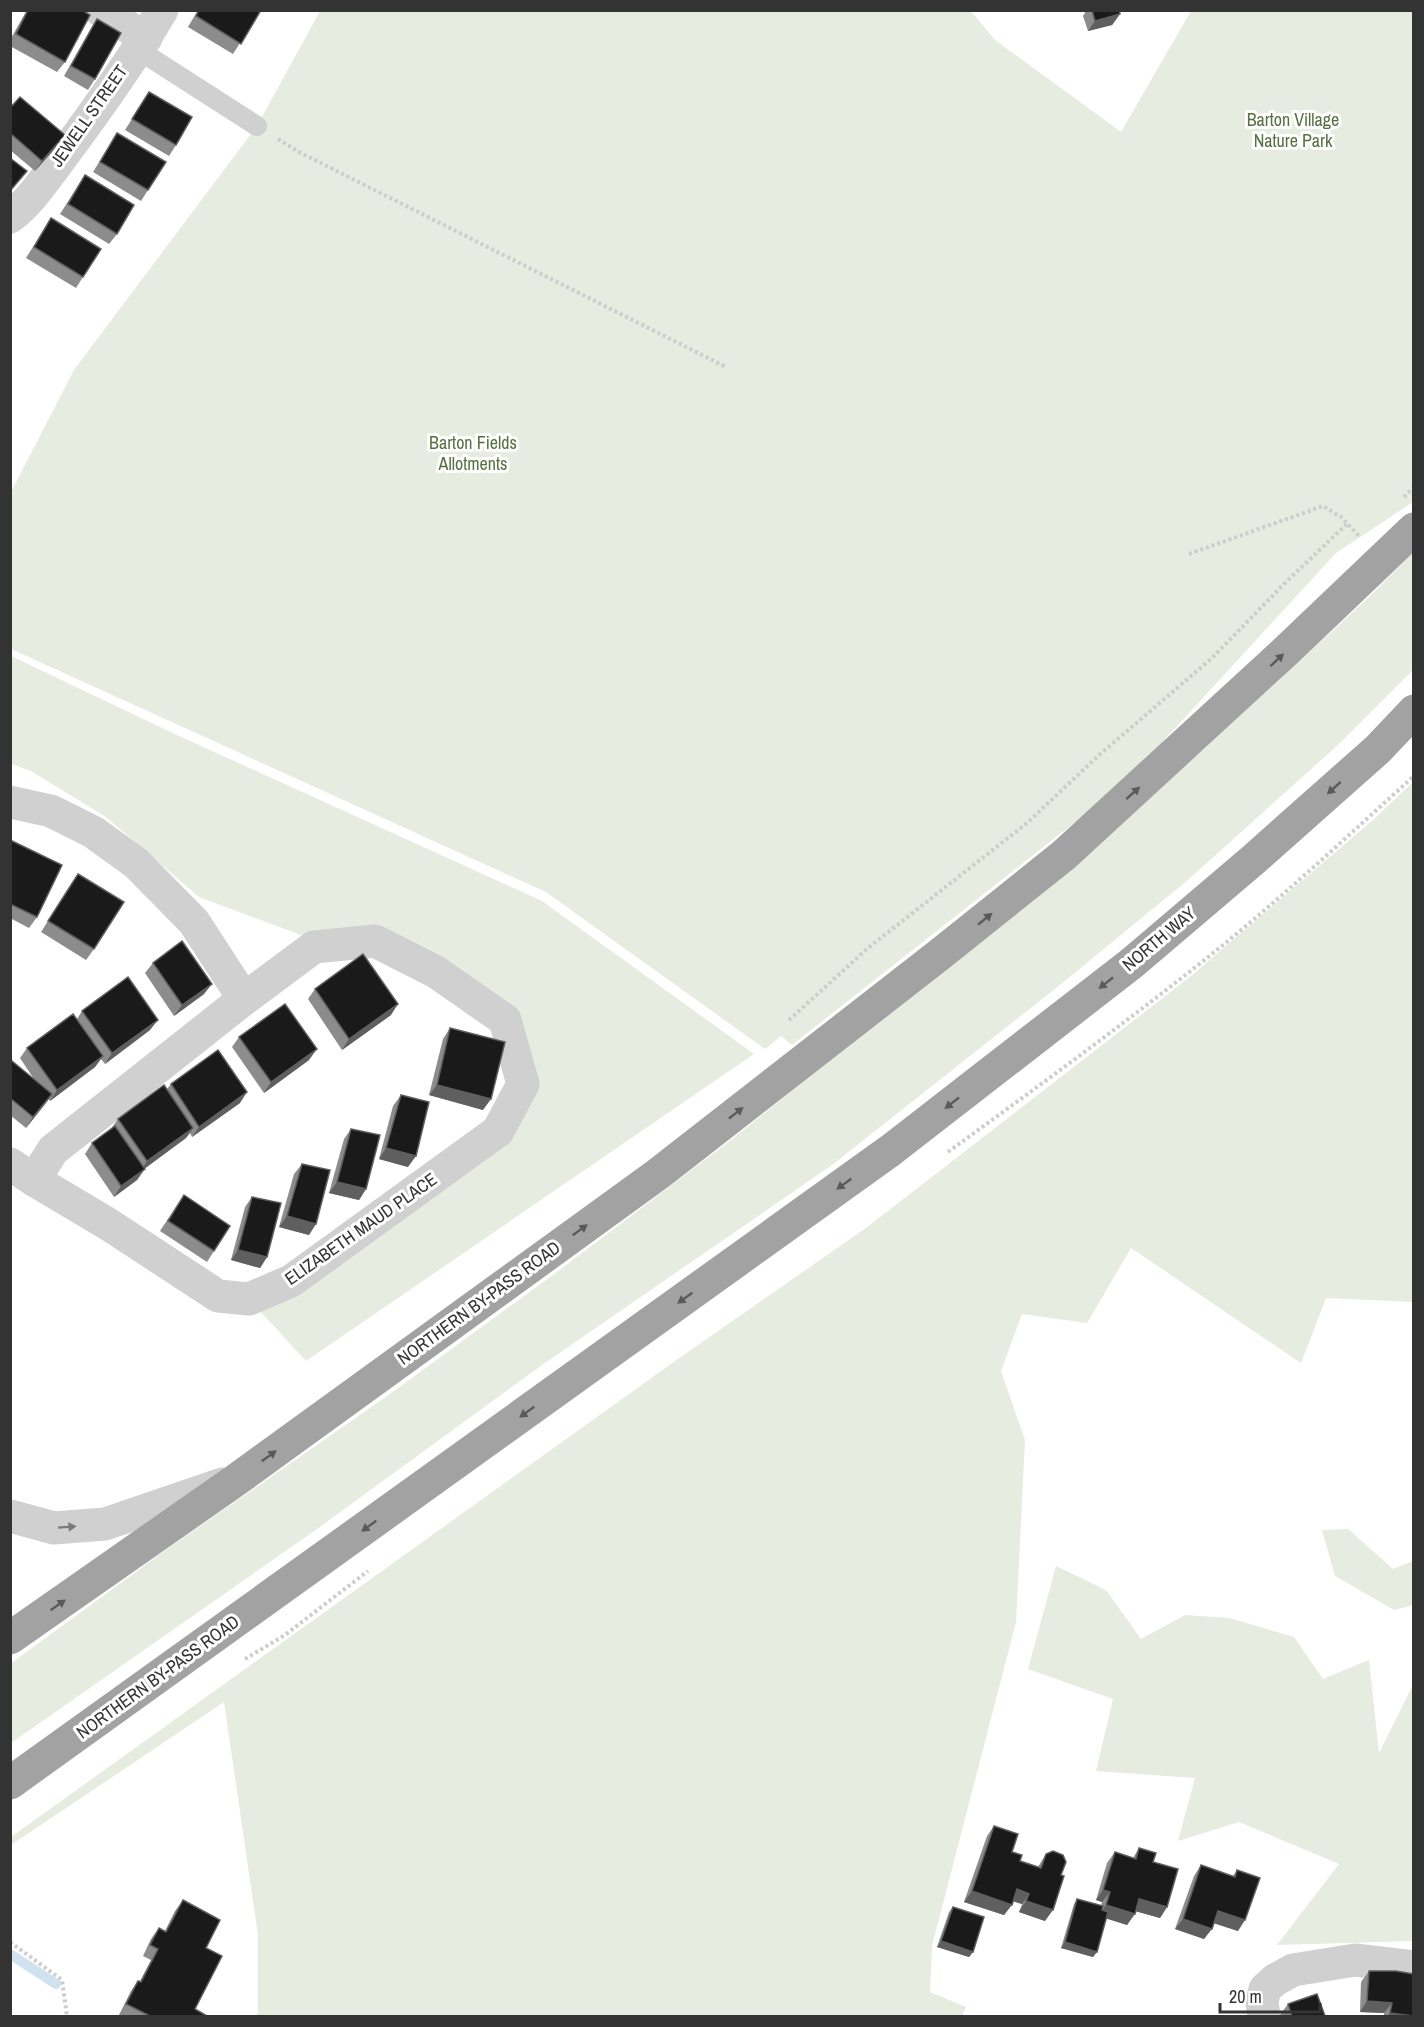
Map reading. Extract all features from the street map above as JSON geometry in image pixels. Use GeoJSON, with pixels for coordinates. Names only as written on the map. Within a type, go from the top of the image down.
{"type":"FeatureCollection","features":[{"type":"Feature","properties":{"kind":"highway","name":"NORTHERN BY-PASS ROAD"},"geometry":{"type":"LineString","coordinates":[[10,1638],[236,1479],[658,1174],[939,955],[1064,855],[1278,659],[1413,529]]}},
{"type":"Feature","properties":{"kind":"highway","name":"NORTH WAY"},"geometry":{"type":"LineString","coordinates":[[891,1150],[1132,963],[1369,757],[1413,711]]}},
{"type":"Feature","properties":{"kind":"highway","name":"NORTHERN BY-PASS ROAD"},"geometry":{"type":"LineString","coordinates":[[10,1783],[891,1150]]}},
{"type":"Feature","properties":{"kind":"street"},"geometry":{"type":"LineString","coordinates":[[100,10],[148,32]]}},
{"type":"Feature","properties":{"kind":"street","name":"JEWELL STREET"},"geometry":{"type":"LineString","coordinates":[[10,217],[25,206],[86,125],[148,32]]}},
{"type":"Feature","properties":{"kind":"street"},"geometry":{"type":"LineString","coordinates":[[10,802],[51,811],[93,832],[136,863],[194,922],[244,999]]}},
{"type":"Feature","properties":{"kind":"street","name":"ELIZABETH MAUD PLACE"},"geometry":{"type":"LineString","coordinates":[[375,941],[436,972],[505,1020],[523,1084],[498,1131],[291,1281],[249,1299],[218,1296],[108,1224],[22,1172],[244,999],[314,947],[375,941]]}},
{"type":"Feature","properties":{"kind":"street"},"geometry":{"type":"LineString","coordinates":[[10,1516],[54,1528],[105,1524],[236,1479]]}},
{"type":"Feature","properties":{"kind":"street"},"geometry":{"type":"LineString","coordinates":[[1265,2003],[1275,1980],[1293,1970],[1355,1960],[1413,1967]]}},
{"type":"Feature","properties":{"kind":"lane"},"geometry":{"type":"LineString","coordinates":[[148,32],[257,126]]}},
{"type":"Feature","properties":{"kind":"path"},"geometry":{"type":"LineString","coordinates":[[257,126],[299,152],[726,367]]}},
{"type":"Feature","properties":{"kind":"path"},"geometry":{"type":"LineString","coordinates":[[1189,554],[1323,506],[1341,518],[1362,540]]}},
{"type":"Feature","properties":{"kind":"path"},"geometry":{"type":"LineString","coordinates":[[789,1020],[868,948],[1027,823],[1098,756],[1212,658],[1287,581],[1347,524]]}},
{"type":"Feature","properties":{"kind":"path"},"geometry":{"type":"LineString","coordinates":[[10,1942],[62,1980],[67,2016]]}},
{"type":"Feature","properties":{"kind":"green space","name":"Barton Fields Allotments"},"geometry":{"type":"Polygon","coordinates":[[[320,11],[971,11],[995,40],[1121,132],[1191,11],[1413,11],[1413,502],[1336,553],[1155,750],[1084,815],[792,1045],[781,1036],[765,1049],[546,892],[11,649],[11,492],[74,370],[257,126],[320,11]]]}},
{"type":"Feature","properties":{"kind":"green space"},"geometry":{"type":"Polygon","coordinates":[[[1413,553],[1413,670],[1340,743],[1189,879],[1061,984],[832,1165],[542,1365],[317,1529],[11,1743],[10,1664],[163,1552],[390,1394],[557,1272],[735,1137],[1201,752],[1367,599],[1413,553]]]}},
{"type":"Feature","properties":{"kind":"green space"},"geometry":{"type":"Polygon","coordinates":[[[11,656],[179,736],[542,901],[754,1054],[306,1361],[249,1299],[498,1131],[523,1084],[505,1020],[436,972],[312,939],[199,897],[106,817],[31,771],[11,764],[11,656]]]}},
{"type":"Feature","properties":{"kind":"green space"},"geometry":{"type":"Polygon","coordinates":[[[1413,782],[1413,1302],[1326,1298],[1301,1363],[1131,1248],[1087,1323],[1022,1314],[1001,1371],[1025,1440],[1016,1622],[932,1946],[930,1992],[966,2007],[962,2016],[256,2016],[258,2012],[258,1935],[224,1702],[11,1845],[11,1837],[675,1361],[866,1228],[1191,976],[1374,819],[1413,782]]]}},
{"type":"Feature","properties":{"kind":"green space"},"geometry":{"type":"Polygon","coordinates":[[[1348,1529],[1393,1569],[1413,1561],[1413,1605],[1394,1610],[1335,1576],[1322,1530],[1348,1529]]]}},
{"type":"Feature","properties":{"kind":"green space"},"geometry":{"type":"Polygon","coordinates":[[[1056,1566],[1106,1590],[1141,1639],[1185,1615],[1229,1618],[1294,1637],[1323,1679],[1369,1660],[1379,1753],[1413,1685],[1413,1941],[1277,1945],[1339,1864],[1239,1822],[1178,1841],[1195,1778],[1096,1771],[1113,1699],[1028,1669],[1056,1566]]]}},
{"type":"Feature","properties":{"kind":"building"},"geometry":{"type":"Polygon","coordinates":[[[28,10],[82,10],[90,15],[65,62],[16,34],[28,10]]]}},
{"type":"Feature","properties":{"kind":"building"},"geometry":{"type":"Polygon","coordinates":[[[199,10],[261,10],[241,44],[196,16],[199,10]]]}},
{"type":"Feature","properties":{"kind":"building"},"geometry":{"type":"Polygon","coordinates":[[[1092,10],[1119,10],[1120,14],[1095,21],[1092,10]]]}},
{"type":"Feature","properties":{"kind":"building"},"geometry":{"type":"Polygon","coordinates":[[[97,19],[121,33],[95,79],[71,66],[97,19]]]}},
{"type":"Feature","properties":{"kind":"building"},"geometry":{"type":"Polygon","coordinates":[[[149,92],[192,117],[176,145],[132,119],[149,92]]]}},
{"type":"Feature","properties":{"kind":"building"},"geometry":{"type":"Polygon","coordinates":[[[20,97],[65,135],[42,161],[10,133],[10,108],[20,97]]]}},
{"type":"Feature","properties":{"kind":"building"},"geometry":{"type":"Polygon","coordinates":[[[117,133],[166,162],[148,190],[100,162],[117,133]]]}},
{"type":"Feature","properties":{"kind":"building"},"geometry":{"type":"Polygon","coordinates":[[[10,158],[27,171],[10,191],[10,158]]]}},
{"type":"Feature","properties":{"kind":"building"},"geometry":{"type":"Polygon","coordinates":[[[85,175],[134,205],[117,234],[68,204],[85,175]]]}},
{"type":"Feature","properties":{"kind":"building"},"geometry":{"type":"Polygon","coordinates":[[[51,218],[101,249],[83,277],[34,247],[51,218]]]}},
{"type":"Feature","properties":{"kind":"building"},"geometry":{"type":"Polygon","coordinates":[[[10,840],[62,865],[37,917],[10,904],[10,840]]]}},
{"type":"Feature","properties":{"kind":"building"},"geometry":{"type":"Polygon","coordinates":[[[78,874],[124,902],[94,949],[48,921],[78,874]]]}},
{"type":"Feature","properties":{"kind":"building"},"geometry":{"type":"Polygon","coordinates":[[[182,941],[212,984],[182,1005],[153,963],[182,941]]]}},
{"type":"Feature","properties":{"kind":"building"},"geometry":{"type":"Polygon","coordinates":[[[363,954],[398,1004],[349,1039],[315,989],[363,954]]]}},
{"type":"Feature","properties":{"kind":"building"},"geometry":{"type":"Polygon","coordinates":[[[128,977],[158,1020],[112,1053],[82,1011],[128,977]]]}},
{"type":"Feature","properties":{"kind":"building"},"geometry":{"type":"Polygon","coordinates":[[[285,1004],[317,1049],[271,1082],[239,1037],[285,1004]]]}},
{"type":"Feature","properties":{"kind":"building"},"geometry":{"type":"Polygon","coordinates":[[[73,1014],[103,1056],[57,1090],[27,1048],[73,1014]]]}},
{"type":"Feature","properties":{"kind":"building"},"geometry":{"type":"Polygon","coordinates":[[[450,1028],[505,1042],[491,1099],[437,1085],[450,1028]]]}},
{"type":"Feature","properties":{"kind":"building"},"geometry":{"type":"Polygon","coordinates":[[[218,1050],[247,1092],[199,1127],[171,1084],[218,1050]]]}},
{"type":"Feature","properties":{"kind":"building"},"geometry":{"type":"Polygon","coordinates":[[[12,1061],[52,1094],[33,1117],[10,1098],[10,1063],[12,1061]]]}},
{"type":"Feature","properties":{"kind":"building"},"geometry":{"type":"Polygon","coordinates":[[[164,1085],[193,1128],[147,1161],[118,1119],[164,1085]]]}},
{"type":"Feature","properties":{"kind":"building"},"geometry":{"type":"Polygon","coordinates":[[[401,1095],[429,1102],[416,1156],[386,1148],[401,1095]]]}},
{"type":"Feature","properties":{"kind":"building"},"geometry":{"type":"Polygon","coordinates":[[[115,1126],[145,1169],[121,1186],[92,1143],[115,1126]]]}},
{"type":"Feature","properties":{"kind":"building"},"geometry":{"type":"Polygon","coordinates":[[[351,1129],[380,1135],[366,1189],[337,1182],[351,1129]]]}},
{"type":"Feature","properties":{"kind":"building"},"geometry":{"type":"Polygon","coordinates":[[[302,1164],[330,1170],[316,1224],[287,1216],[302,1164]]]}},
{"type":"Feature","properties":{"kind":"building"},"geometry":{"type":"Polygon","coordinates":[[[184,1195],[230,1226],[214,1251],[168,1221],[184,1195]]]}},
{"type":"Feature","properties":{"kind":"building"},"geometry":{"type":"Polygon","coordinates":[[[252,1197],[281,1203],[267,1257],[238,1250],[252,1197]]]}},
{"type":"Feature","properties":{"kind":"building"},"geometry":{"type":"Polygon","coordinates":[[[994,1826],[1018,1834],[1012,1852],[1022,1855],[1020,1861],[1041,1868],[1046,1854],[1053,1851],[1063,1855],[1066,1862],[1061,1875],[1064,1876],[1053,1910],[1026,1901],[1029,1894],[1017,1889],[1012,1905],[972,1891],[994,1826]]]}},
{"type":"Feature","properties":{"kind":"building"},"geometry":{"type":"Polygon","coordinates":[[[1139,1848],[1156,1853],[1153,1862],[1178,1869],[1167,1907],[1139,1899],[1135,1914],[1106,1905],[1110,1892],[1103,1890],[1115,1852],[1136,1859],[1139,1848]]]}},
{"type":"Feature","properties":{"kind":"building"},"geometry":{"type":"Polygon","coordinates":[[[1201,1865],[1235,1877],[1237,1870],[1260,1878],[1245,1920],[1218,1911],[1212,1929],[1183,1919],[1201,1865]]]}},
{"type":"Feature","properties":{"kind":"building"},"geometry":{"type":"Polygon","coordinates":[[[1077,1899],[1103,1906],[1102,1910],[1108,1912],[1097,1952],[1065,1942],[1077,1899]]]}},
{"type":"Feature","properties":{"kind":"building"},"geometry":{"type":"Polygon","coordinates":[[[183,1900],[220,1920],[206,1948],[222,1956],[195,2009],[207,2016],[150,2016],[126,2004],[138,1981],[141,1982],[158,1949],[150,1945],[159,1928],[166,1932],[183,1900]]]}},
{"type":"Feature","properties":{"kind":"building"},"geometry":{"type":"Polygon","coordinates":[[[953,1907],[984,1917],[973,1952],[941,1941],[953,1907]]]}},
{"type":"Feature","properties":{"kind":"building"},"geometry":{"type":"Polygon","coordinates":[[[1369,1971],[1396,1971],[1413,1974],[1413,2016],[1390,2013],[1392,2003],[1367,2001],[1369,1971]]]}},
{"type":"Feature","properties":{"kind":"building"},"geometry":{"type":"Polygon","coordinates":[[[1317,1994],[1325,2016],[1292,2016],[1288,2004],[1317,1994]]]}},
{"type":"Feature","properties":{"kind":"waterway"},"geometry":{"type":"LineString","coordinates":[[10,1954],[56,1984]]}},
{"type":"Feature","properties":{"kind":"park label","name":"Barton Village Nature Park"},"geometry":{"type":"Point","coordinates":[1293,130]}}]}
